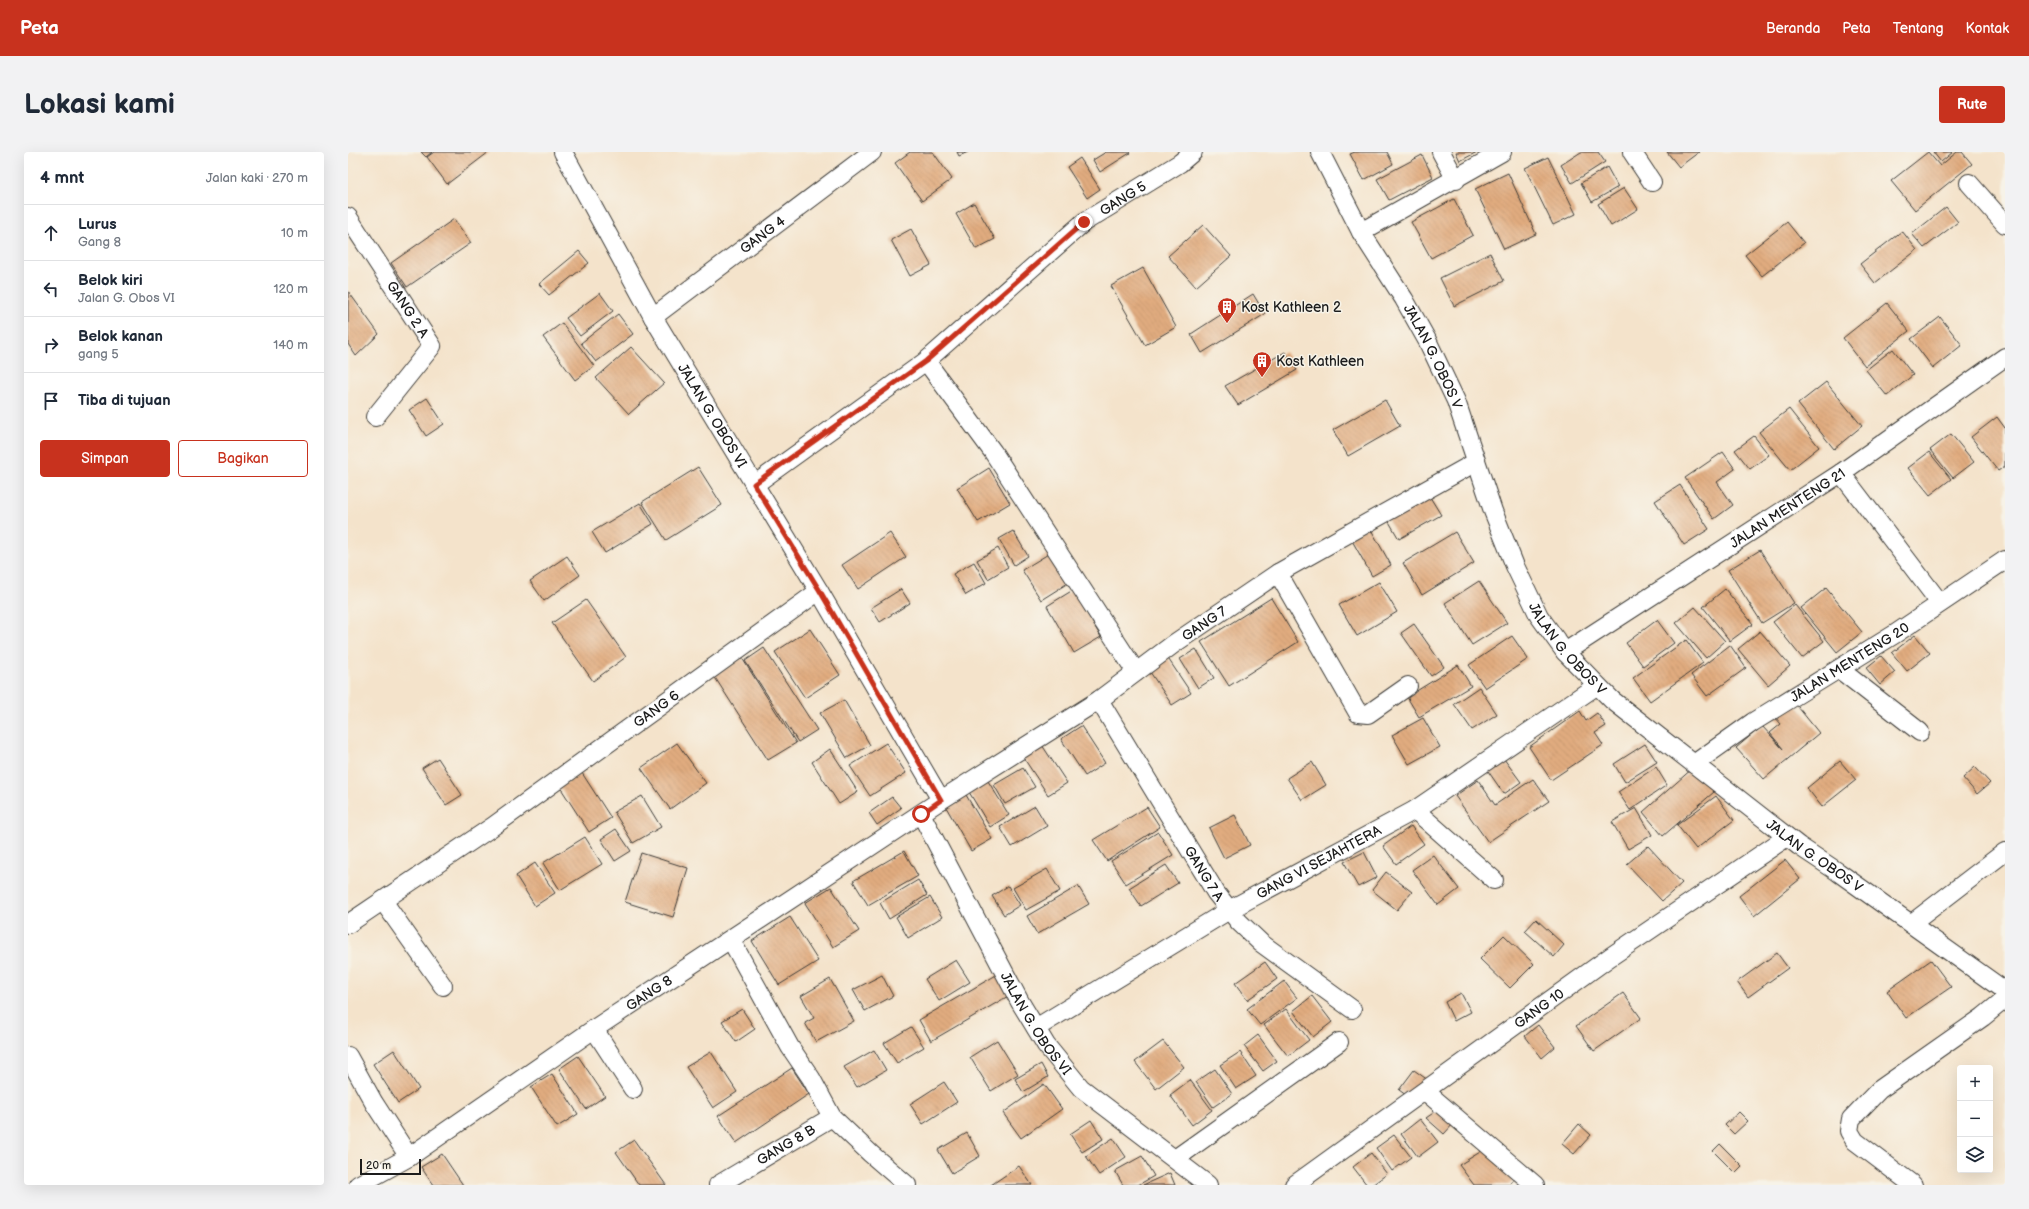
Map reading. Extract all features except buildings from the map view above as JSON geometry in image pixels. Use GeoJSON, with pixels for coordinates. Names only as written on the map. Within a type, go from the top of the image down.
{"type":"FeatureCollection","features":[{"type":"Feature","properties":{"kind":"street","name":"JALAN G. OBOS VI"},"geometry":{"type":"LineString","coordinates":[[563,152],[653,317],[820,591],[941,800]]}},
{"type":"Feature","properties":{"kind":"street","name":"GANG 4"},"geometry":{"type":"LineString","coordinates":[[653,317],[872,152]]}},
{"type":"Feature","properties":{"kind":"street","name":"GANG 5"},"geometry":{"type":"LineString","coordinates":[[754,484],[926,361],[1084,222],[1180,163],[1193,152]]}},
{"type":"Feature","properties":{"kind":"street","name":"JALAN G. OBOS V"},"geometry":{"type":"LineString","coordinates":[[1320,152],[1361,232],[1404,299],[1427,340],[1456,401],[1476,462],[1514,566],[1540,616],[1565,652],[1596,686],[1642,725],[1787,837],[2005,991]]}},
{"type":"Feature","properties":{"kind":"street"},"geometry":{"type":"LineString","coordinates":[[1441,152],[1456,180]]}},
{"type":"Feature","properties":{"kind":"street"},"geometry":{"type":"LineString","coordinates":[[1361,232],[1456,180],[1502,152]]}},
{"type":"Feature","properties":{"kind":"street"},"geometry":{"type":"LineString","coordinates":[[1632,152],[1652,182]]}},
{"type":"Feature","properties":{"kind":"street"},"geometry":{"type":"LineString","coordinates":[[1968,183],[2005,224]]}},
{"type":"Feature","properties":{"kind":"street","name":"GANG 2 A"},"geometry":{"type":"LineString","coordinates":[[348,217],[432,346],[375,417]]}},
{"type":"Feature","properties":{"kind":"street","name":"JALAN MENTENG 21"},"geometry":{"type":"LineString","coordinates":[[1565,652],[1841,473],[2005,357]]}},
{"type":"Feature","properties":{"kind":"street"},"geometry":{"type":"LineString","coordinates":[[926,361],[993,452],[1136,672]]}},
{"type":"Feature","properties":{"kind":"street","name":"GANG 7"},"geometry":{"type":"LineString","coordinates":[[941,800],[1099,700],[1136,672],[1278,573],[1476,462]]}},
{"type":"Feature","properties":{"kind":"street"},"geometry":{"type":"LineString","coordinates":[[1841,473],[1940,603]]}},
{"type":"Feature","properties":{"kind":"street","name":"JALAN MENTENG 20"},"geometry":{"type":"LineString","coordinates":[[1694,764],[1753,722],[1895,634],[2005,560]]}},
{"type":"Feature","properties":{"kind":"street"},"geometry":{"type":"LineString","coordinates":[[1278,573],[1358,713],[1368,714],[1408,686]]}},
{"type":"Feature","properties":{"kind":"street","name":"GANG 6"},"geometry":{"type":"LineString","coordinates":[[348,924],[492,827],[820,591]]}},
{"type":"Feature","properties":{"kind":"street"},"geometry":{"type":"LineString","coordinates":[[1839,669],[1920,732]]}},
{"type":"Feature","properties":{"kind":"street","name":"GANG VI SEJAHTERA"},"geometry":{"type":"LineString","coordinates":[[1036,1028],[1229,910],[1415,810],[1596,686]]}},
{"type":"Feature","properties":{"kind":"street","name":"GANG 7 A"},"geometry":{"type":"LineString","coordinates":[[1099,700],[1216,893],[1229,910],[1261,943],[1352,1009]]}},
{"type":"Feature","properties":{"kind":"street","name":"GANG 8"},"geometry":{"type":"LineString","coordinates":[[358,1185],[408,1157],[594,1029],[941,800]]}},
{"type":"Feature","properties":{"kind":"street"},"geometry":{"type":"LineString","coordinates":[[1415,810],[1494,880]]}},
{"type":"Feature","properties":{"kind":"street","name":"JALAN G. OBOS VI"},"geometry":{"type":"LineString","coordinates":[[921,814],[1036,1028],[1050,1050],[1081,1088],[1208,1185]]}},
{"type":"Feature","properties":{"kind":"street","name":"GANG 10"},"geometry":{"type":"LineString","coordinates":[[1294,1185],[1610,957],[1787,837]]}},
{"type":"Feature","properties":{"kind":"street"},"geometry":{"type":"LineString","coordinates":[[1911,924],[2005,852]]}},
{"type":"Feature","properties":{"kind":"street"},"geometry":{"type":"LineString","coordinates":[[382,901],[443,986]]}},
{"type":"Feature","properties":{"kind":"street"},"geometry":{"type":"LineString","coordinates":[[731,940],[790,1047],[812,1078],[832,1117],[871,1154],[907,1185]]}},
{"type":"Feature","properties":{"kind":"street"},"geometry":{"type":"LineString","coordinates":[[1913,1185],[1855,1141],[1849,1132],[1851,1119],[1879,1090],[2005,999]]}},
{"type":"Feature","properties":{"kind":"street"},"geometry":{"type":"LineString","coordinates":[[594,1029],[633,1089]]}},
{"type":"Feature","properties":{"kind":"street"},"geometry":{"type":"LineString","coordinates":[[1175,1159],[1339,1042]]}},
{"type":"Feature","properties":{"kind":"street"},"geometry":{"type":"LineString","coordinates":[[348,1056],[374,1103],[408,1157]]}},
{"type":"Feature","properties":{"kind":"street"},"geometry":{"type":"LineString","coordinates":[[1426,1091],[1535,1185]]}},
{"type":"Feature","properties":{"kind":"street","name":"GANG 8 B"},"geometry":{"type":"LineString","coordinates":[[718,1185],[832,1117]]}},
{"type":"Feature","properties":{"kind":"place","name":"Kost Kathleen 2"},"geometry":{"type":"Point","coordinates":[1227,324]}},
{"type":"Feature","properties":{"kind":"place","name":"Kost Kathleen"},"geometry":{"type":"Point","coordinates":[1262,378]}},
{"type":"Feature","properties":{"kind":"route"},"geometry":{"type":"LineString","coordinates":[[921,814],[941,800],[820,591],[754,484],[926,361],[1084,222]]}}]}
